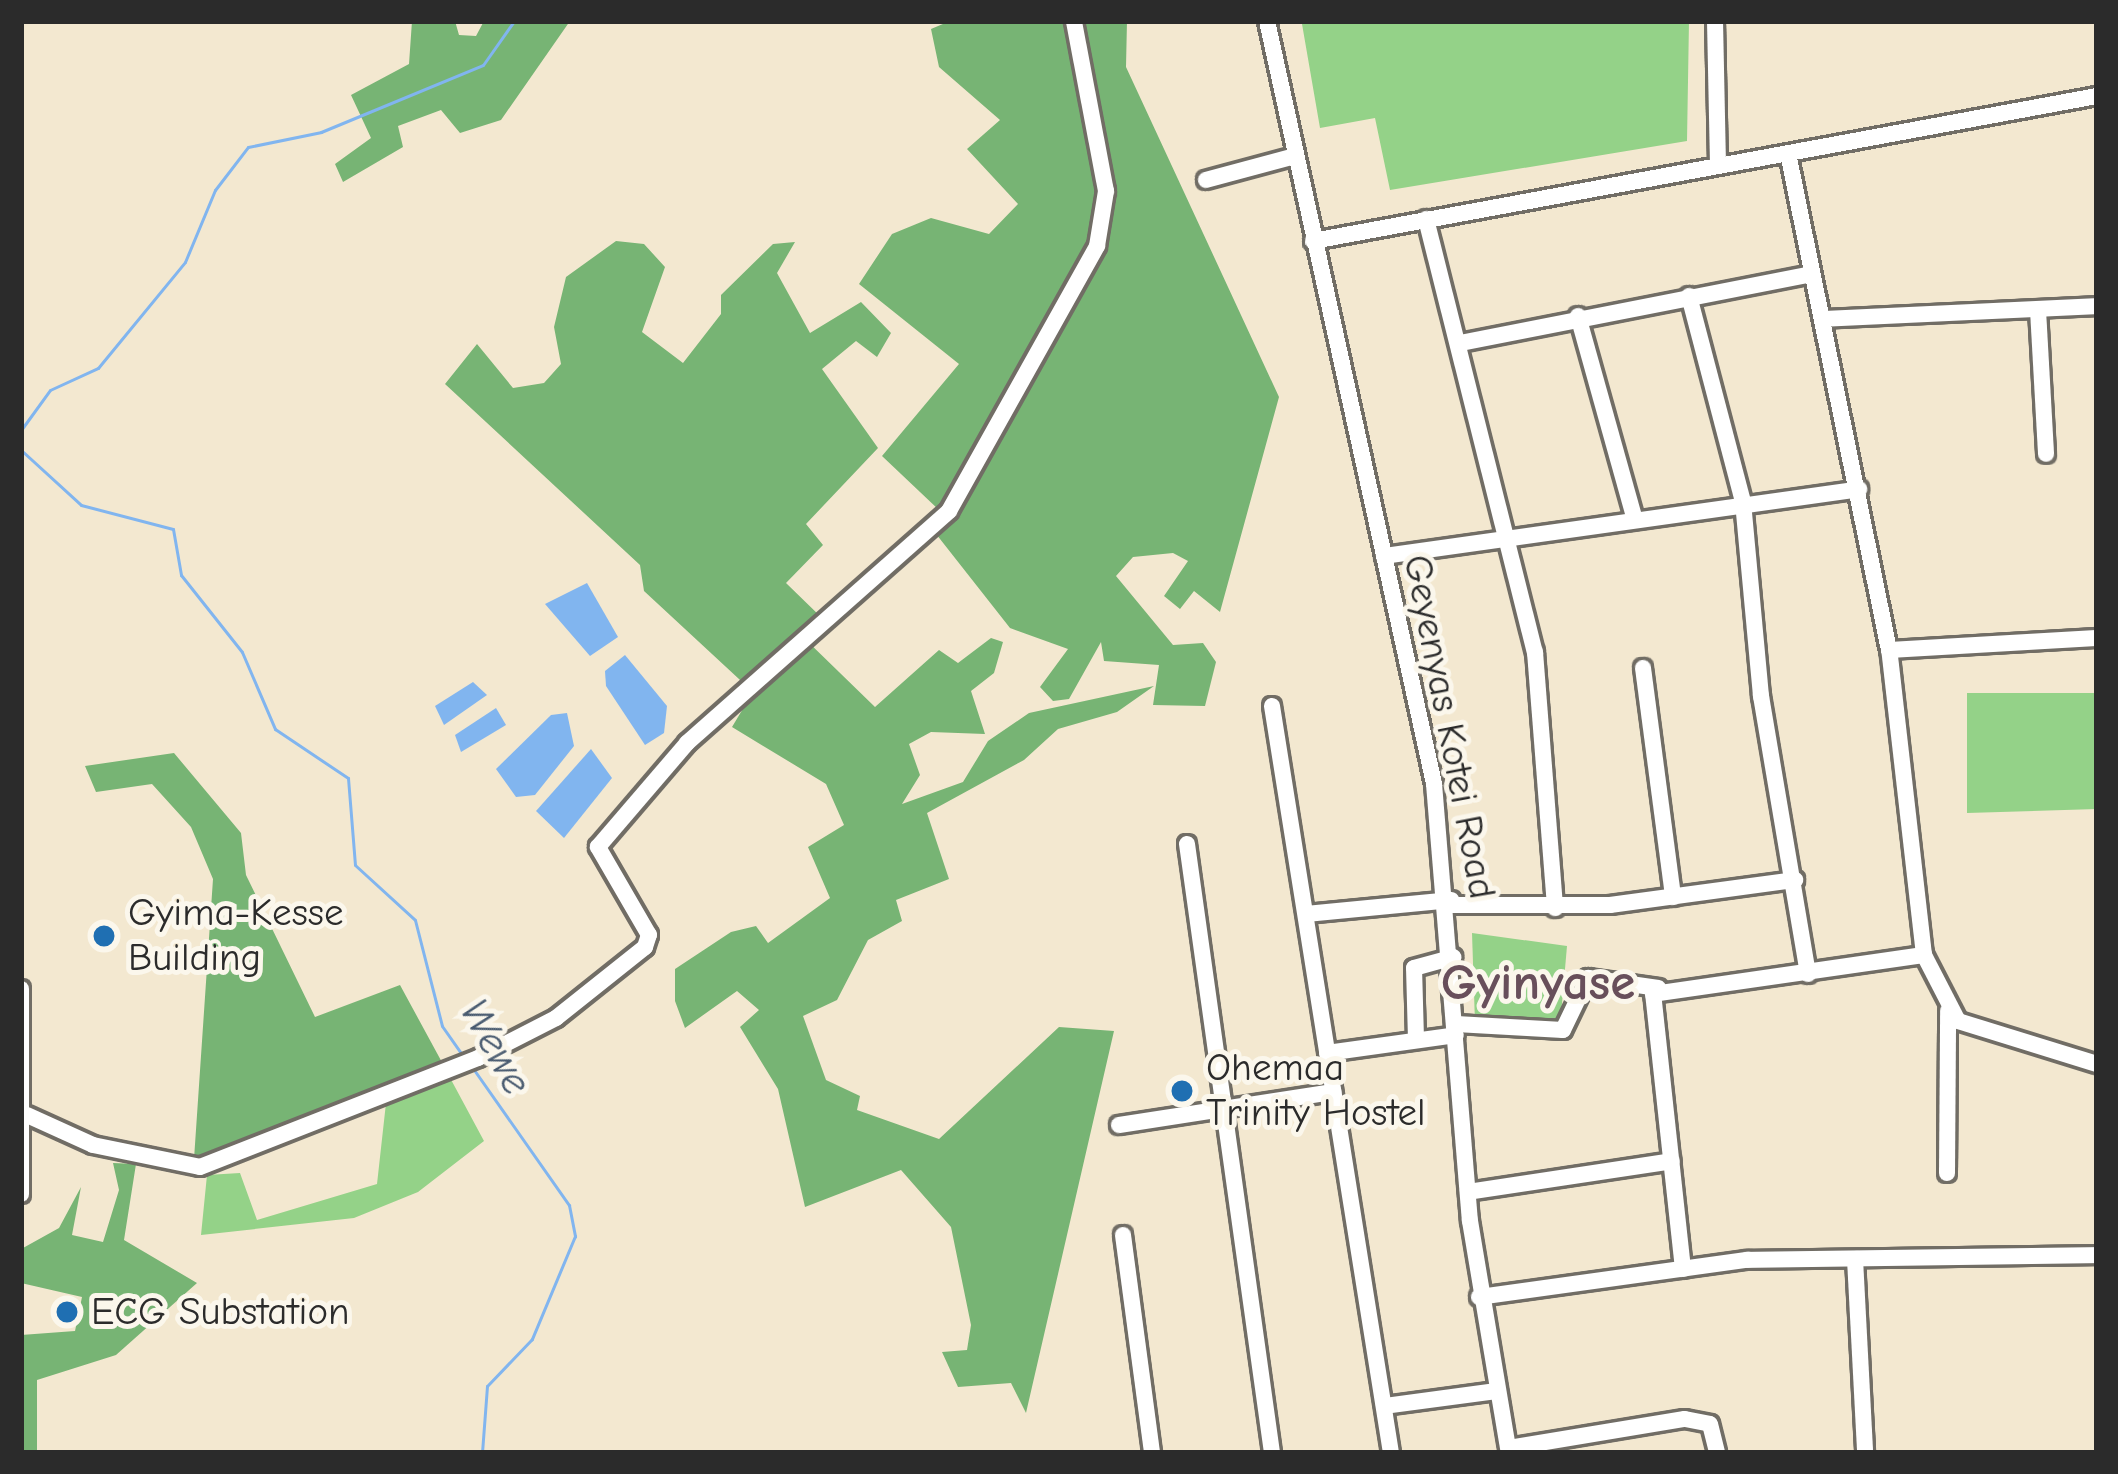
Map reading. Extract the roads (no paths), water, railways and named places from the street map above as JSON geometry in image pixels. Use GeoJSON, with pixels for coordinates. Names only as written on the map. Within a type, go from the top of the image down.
{"type":"FeatureCollection","features":[{"type":"Feature","properties":{"kind":"street"},"geometry":{"type":"LineString","coordinates":[[27,1115],[93,1145],[200,1166],[472,1061],[556,1018],[645,947],[649,935],[598,847],[687,743],[949,511],[982,466],[1097,245],[1106,191],[1074,21]]}},
{"type":"Feature","properties":{"kind":"street","name":"Geyenyas Kotei Road"},"geometry":{"type":"LineString","coordinates":[[1267,21],[1384,556],[1451,902],[1456,1029],[1479,1297],[1509,1450]]}},
{"type":"Feature","properties":{"kind":"street"},"geometry":{"type":"LineString","coordinates":[[1715,21],[1718,165]]}},
{"type":"Feature","properties":{"kind":"street"},"geometry":{"type":"LineString","coordinates":[[1313,241],[2097,96]]}},
{"type":"Feature","properties":{"kind":"street"},"geometry":{"type":"LineString","coordinates":[[1788,152],[1889,650],[1924,956],[1948,1011],[1946,1173]]}},
{"type":"Feature","properties":{"kind":"street"},"geometry":{"type":"LineString","coordinates":[[1206,180],[1295,156]]}},
{"type":"Feature","properties":{"kind":"street"},"geometry":{"type":"LineString","coordinates":[[1426,219],[1535,652],[1555,908]]}},
{"type":"Feature","properties":{"kind":"street"},"geometry":{"type":"LineString","coordinates":[[1460,343],[1578,316],[1811,274]]}},
{"type":"Feature","properties":{"kind":"street"},"geometry":{"type":"LineString","coordinates":[[1689,296],[1743,502],[1808,974]]}},
{"type":"Feature","properties":{"kind":"street"},"geometry":{"type":"LineString","coordinates":[[1822,319],[2097,306]]}},
{"type":"Feature","properties":{"kind":"street"},"geometry":{"type":"LineString","coordinates":[[2038,310],[2046,454]]}},
{"type":"Feature","properties":{"kind":"street"},"geometry":{"type":"LineString","coordinates":[[1578,316],[1634,517]]}},
{"type":"Feature","properties":{"kind":"street"},"geometry":{"type":"LineString","coordinates":[[1384,556],[1511,546],[1634,517],[1859,489]]}},
{"type":"Feature","properties":{"kind":"street"},"geometry":{"type":"LineString","coordinates":[[1889,650],[2097,638]]}},
{"type":"Feature","properties":{"kind":"street"},"geometry":{"type":"LineString","coordinates":[[1643,668],[1673,897]]}},
{"type":"Feature","properties":{"kind":"street"},"geometry":{"type":"LineString","coordinates":[[1272,706],[1391,1453]]}},
{"type":"Feature","properties":{"kind":"street"},"geometry":{"type":"LineString","coordinates":[[1187,844],[1217,1109],[1272,1453]]}},
{"type":"Feature","properties":{"kind":"street"},"geometry":{"type":"LineString","coordinates":[[1306,914],[1451,902],[1555,908],[1795,880]]}},
{"type":"Feature","properties":{"kind":"street"},"geometry":{"type":"LineString","coordinates":[[1328,1053],[1417,1040],[1456,1029],[1562,1030],[1588,978],[1658,988],[1808,974],[1924,956]]}},
{"type":"Feature","properties":{"kind":"street"},"geometry":{"type":"LineString","coordinates":[[1417,1040],[1414,968],[1454,957]]}},
{"type":"Feature","properties":{"kind":"street"},"geometry":{"type":"LineString","coordinates":[[1658,988],[1683,1269]]}},
{"type":"Feature","properties":{"kind":"street"},"geometry":{"type":"LineString","coordinates":[[21,989],[27,1115],[21,1194]]}},
{"type":"Feature","properties":{"kind":"street"},"geometry":{"type":"LineString","coordinates":[[1948,1011],[1996,1039],[2097,1064]]}},
{"type":"Feature","properties":{"kind":"street"},"geometry":{"type":"LineString","coordinates":[[1119,1125],[1333,1092]]}},
{"type":"Feature","properties":{"kind":"street"},"geometry":{"type":"LineString","coordinates":[[1468,1192],[1672,1161]]}},
{"type":"Feature","properties":{"kind":"street"},"geometry":{"type":"LineString","coordinates":[[1123,1235],[1152,1453]]}},
{"type":"Feature","properties":{"kind":"street"},"geometry":{"type":"LineString","coordinates":[[1479,1297],[1683,1269],[1855,1259],[2097,1255]]}},
{"type":"Feature","properties":{"kind":"street"},"geometry":{"type":"LineString","coordinates":[[1855,1259],[1865,1453]]}},
{"type":"Feature","properties":{"kind":"street"},"geometry":{"type":"LineString","coordinates":[[1384,1406],[1496,1391]]}},
{"type":"Feature","properties":{"kind":"street"},"geometry":{"type":"LineString","coordinates":[[1509,1450],[1698,1419],[1717,1453]]}},
{"type":"Feature","properties":{"kind":"water"},"geometry":{"type":"Polygon","coordinates":[[[587,583],[618,637],[590,656],[545,604],[587,583]]]}},
{"type":"Feature","properties":{"kind":"water"},"geometry":{"type":"Polygon","coordinates":[[[625,655],[667,706],[664,733],[645,745],[606,686],[605,671],[625,655]]]}},
{"type":"Feature","properties":{"kind":"water"},"geometry":{"type":"Polygon","coordinates":[[[473,682],[487,695],[444,725],[435,706],[473,682]]]}},
{"type":"Feature","properties":{"kind":"water"},"geometry":{"type":"Polygon","coordinates":[[[496,708],[506,725],[461,752],[455,735],[496,708]]]}},
{"type":"Feature","properties":{"kind":"water"},"geometry":{"type":"Polygon","coordinates":[[[567,713],[574,746],[535,795],[516,797],[496,769],[551,715],[567,713]]]}},
{"type":"Feature","properties":{"kind":"water"},"geometry":{"type":"Polygon","coordinates":[[[591,749],[612,778],[564,838],[536,811],[591,749]]]}},
{"type":"Feature","properties":{"kind":"waterway"},"geometry":{"type":"LineString","coordinates":[[21,430],[50,390],[98,368],[185,262],[215,190],[248,147],[321,132],[483,65],[514,21]]}},
{"type":"Feature","properties":{"kind":"waterway","name":"Wewe"},"geometry":{"type":"LineString","coordinates":[[21,450],[81,505],[173,529],[181,575],[242,652],[275,729],[348,778],[355,865],[415,920],[442,1026],[462,1055]]}},
{"type":"Feature","properties":{"kind":"waterway"},"geometry":{"type":"LineString","coordinates":[[472,1067],[569,1205],[575,1236],[532,1339],[487,1386],[482,1453]]}},
{"type":"Feature","properties":{"kind":"place","name":"Gyima-Kesse Building"},"geometry":{"type":"Point","coordinates":[104,936]}},
{"type":"Feature","properties":{"kind":"place","name":"Ohemaa Trinity Hostel"},"geometry":{"type":"Point","coordinates":[1182,1091]}},
{"type":"Feature","properties":{"kind":"place","name":"ECG Substation"},"geometry":{"type":"Point","coordinates":[67,1312]}},
{"type":"Feature","properties":{"kind":"district","name":"Gyinyase"},"geometry":{"type":"Point","coordinates":[1538,983]}}]}
